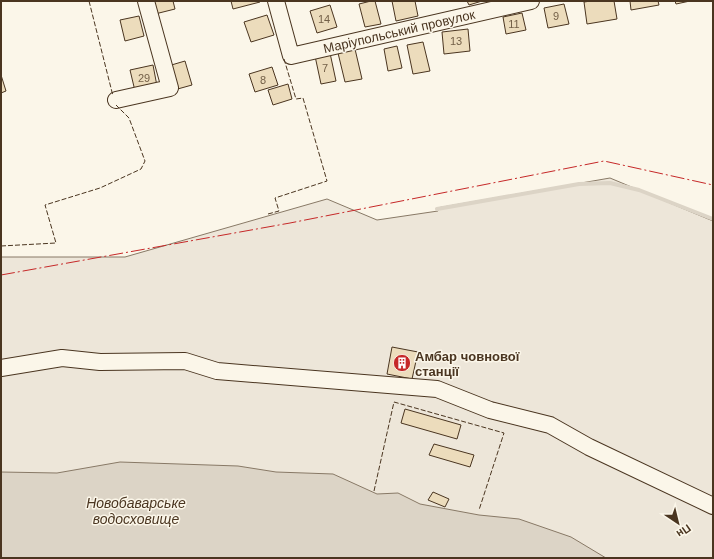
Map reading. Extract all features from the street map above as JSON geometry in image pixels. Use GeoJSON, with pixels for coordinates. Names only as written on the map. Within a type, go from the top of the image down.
{"type":"FeatureCollection","features":[{"type":"Feature","properties":{"kind":"street"},"geometry":{"type":"LineString","coordinates":[[116,100],[170,88],[146,1]]}},
{"type":"Feature","properties":{"kind":"street","name":"Маріупольський провулок"},"geometry":{"type":"LineString","coordinates":[[276,1],[291,56],[531,1]]}},
{"type":"Feature","properties":{"kind":"street"},"geometry":{"type":"LineString","coordinates":[[1,368],[62,358],[100,362],[185,361],[217,372],[437,389],[490,410],[550,425],[589,447],[713,506]]}},
{"type":"Feature","properties":{"kind":"shaded area"},"geometry":{"type":"Polygon","coordinates":[[[610,178],[713,221],[713,558],[1,558],[1,257],[125,257],[327,199],[377,220],[438,211],[437,208],[610,178]]]}},
{"type":"Feature","properties":{"kind":"water","name":"Новобаварське водосховище"},"geometry":{"type":"Polygon","coordinates":[[[120,462],[238,466],[276,472],[333,474],[377,494],[398,493],[420,504],[479,515],[519,519],[571,537],[606,558],[1,558],[1,472],[57,473],[120,462]]]}},
{"type":"Feature","properties":{"kind":"building"},"geometry":{"type":"Polygon","coordinates":[[[152,1],[173,1],[175,9],[155,14],[152,1]]]}},
{"type":"Feature","properties":{"kind":"building"},"geometry":{"type":"Polygon","coordinates":[[[231,1],[260,1],[260,2],[233,9],[231,1]]]}},
{"type":"Feature","properties":{"kind":"building"},"geometry":{"type":"Polygon","coordinates":[[[375,1],[381,24],[365,27],[359,4],[375,1]]]}},
{"type":"Feature","properties":{"kind":"building"},"geometry":{"type":"Polygon","coordinates":[[[392,1],[415,1],[418,16],[396,21],[392,1]]]}},
{"type":"Feature","properties":{"kind":"building"},"geometry":{"type":"Polygon","coordinates":[[[467,1],[482,1],[469,5],[467,1]]]}},
{"type":"Feature","properties":{"kind":"building"},"geometry":{"type":"Polygon","coordinates":[[[614,1],[617,19],[587,24],[584,2],[614,1]]]}},
{"type":"Feature","properties":{"kind":"building"},"geometry":{"type":"Polygon","coordinates":[[[630,1],[658,1],[659,5],[631,10],[630,1]]]}},
{"type":"Feature","properties":{"kind":"building"},"geometry":{"type":"Polygon","coordinates":[[[675,1],[690,1],[676,4],[675,1]]]}},
{"type":"Feature","properties":{"kind":"building"},"geometry":{"type":"Polygon","coordinates":[[[564,4],[569,24],[548,28],[544,8],[564,4]]]}},
{"type":"Feature","properties":{"kind":"building"},"geometry":{"type":"Polygon","coordinates":[[[330,5],[337,27],[317,33],[310,11],[330,5]]]}},
{"type":"Feature","properties":{"kind":"building"},"geometry":{"type":"Polygon","coordinates":[[[522,13],[526,30],[506,34],[503,17],[522,13]]]}},
{"type":"Feature","properties":{"kind":"building"},"geometry":{"type":"Polygon","coordinates":[[[267,15],[274,35],[251,42],[244,22],[267,15]]]}},
{"type":"Feature","properties":{"kind":"building"},"geometry":{"type":"Polygon","coordinates":[[[139,16],[144,36],[125,41],[120,20],[139,16]]]}},
{"type":"Feature","properties":{"kind":"building"},"geometry":{"type":"Polygon","coordinates":[[[468,29],[470,51],[444,54],[442,32],[468,29]]]}},
{"type":"Feature","properties":{"kind":"building"},"geometry":{"type":"Polygon","coordinates":[[[423,42],[430,71],[413,74],[407,45],[423,42]]]}},
{"type":"Feature","properties":{"kind":"building"},"geometry":{"type":"Polygon","coordinates":[[[397,46],[402,68],[388,71],[384,49],[397,46]]]}},
{"type":"Feature","properties":{"kind":"building"},"geometry":{"type":"Polygon","coordinates":[[[355,49],[362,79],[345,82],[338,53],[355,49]]]}},
{"type":"Feature","properties":{"kind":"building"},"geometry":{"type":"Polygon","coordinates":[[[330,53],[336,81],[321,84],[315,56],[330,53]]]}},
{"type":"Feature","properties":{"kind":"building"},"geometry":{"type":"Polygon","coordinates":[[[185,61],[192,85],[174,90],[168,66],[185,61]]]}},
{"type":"Feature","properties":{"kind":"building"},"geometry":{"type":"Polygon","coordinates":[[[153,65],[157,86],[135,91],[130,70],[153,65]]]}},
{"type":"Feature","properties":{"kind":"building"},"geometry":{"type":"Polygon","coordinates":[[[272,67],[278,85],[255,92],[249,74],[272,67]]]}},
{"type":"Feature","properties":{"kind":"building"},"geometry":{"type":"Polygon","coordinates":[[[1,75],[6,91],[1,93],[1,75]]]}},
{"type":"Feature","properties":{"kind":"building"},"geometry":{"type":"Polygon","coordinates":[[[288,84],[292,99],[273,105],[268,90],[288,84]]]}},
{"type":"Feature","properties":{"kind":"building","name":"Амбар човнової станції"},"geometry":{"type":"Polygon","coordinates":[[[392,347],[418,352],[412,379],[387,374],[392,347]]]}},
{"type":"Feature","properties":{"kind":"building"},"geometry":{"type":"Polygon","coordinates":[[[405,409],[461,425],[457,439],[401,423],[405,409]]]}},
{"type":"Feature","properties":{"kind":"building"},"geometry":{"type":"Polygon","coordinates":[[[434,444],[474,455],[470,467],[429,455],[434,444]]]}},
{"type":"Feature","properties":{"kind":"building"},"geometry":{"type":"Polygon","coordinates":[[[433,492],[449,499],[445,507],[428,500],[433,492]]]}},
{"type":"Feature","properties":{"kind":"waterway"},"geometry":{"type":"LineString","coordinates":[[437,209],[579,184],[610,183],[639,190],[713,219]]}},
{"type":"Feature","properties":{"kind":"fence"},"geometry":{"type":"LineString","coordinates":[[89,1],[113,96]]}},
{"type":"Feature","properties":{"kind":"fence"},"geometry":{"type":"LineString","coordinates":[[268,214],[279,211],[275,198],[327,181],[303,98],[296,99],[284,59]]}},
{"type":"Feature","properties":{"kind":"fence"},"geometry":{"type":"LineString","coordinates":[[1,246],[56,243],[45,205],[100,188],[141,169],[145,161],[129,118],[116,105]]}},
{"type":"Feature","properties":{"kind":"fence"},"geometry":{"type":"LineString","coordinates":[[374,491],[394,402],[504,433],[479,510]]}},
{"type":"Feature","properties":{"kind":"power"},"geometry":{"type":"LineString","coordinates":[[1,275],[290,223],[604,161],[713,185]]}},
{"type":"Feature","properties":{"kind":"place","name":"Амбар човнової станції"},"geometry":{"type":"Point","coordinates":[402,363]}}]}
